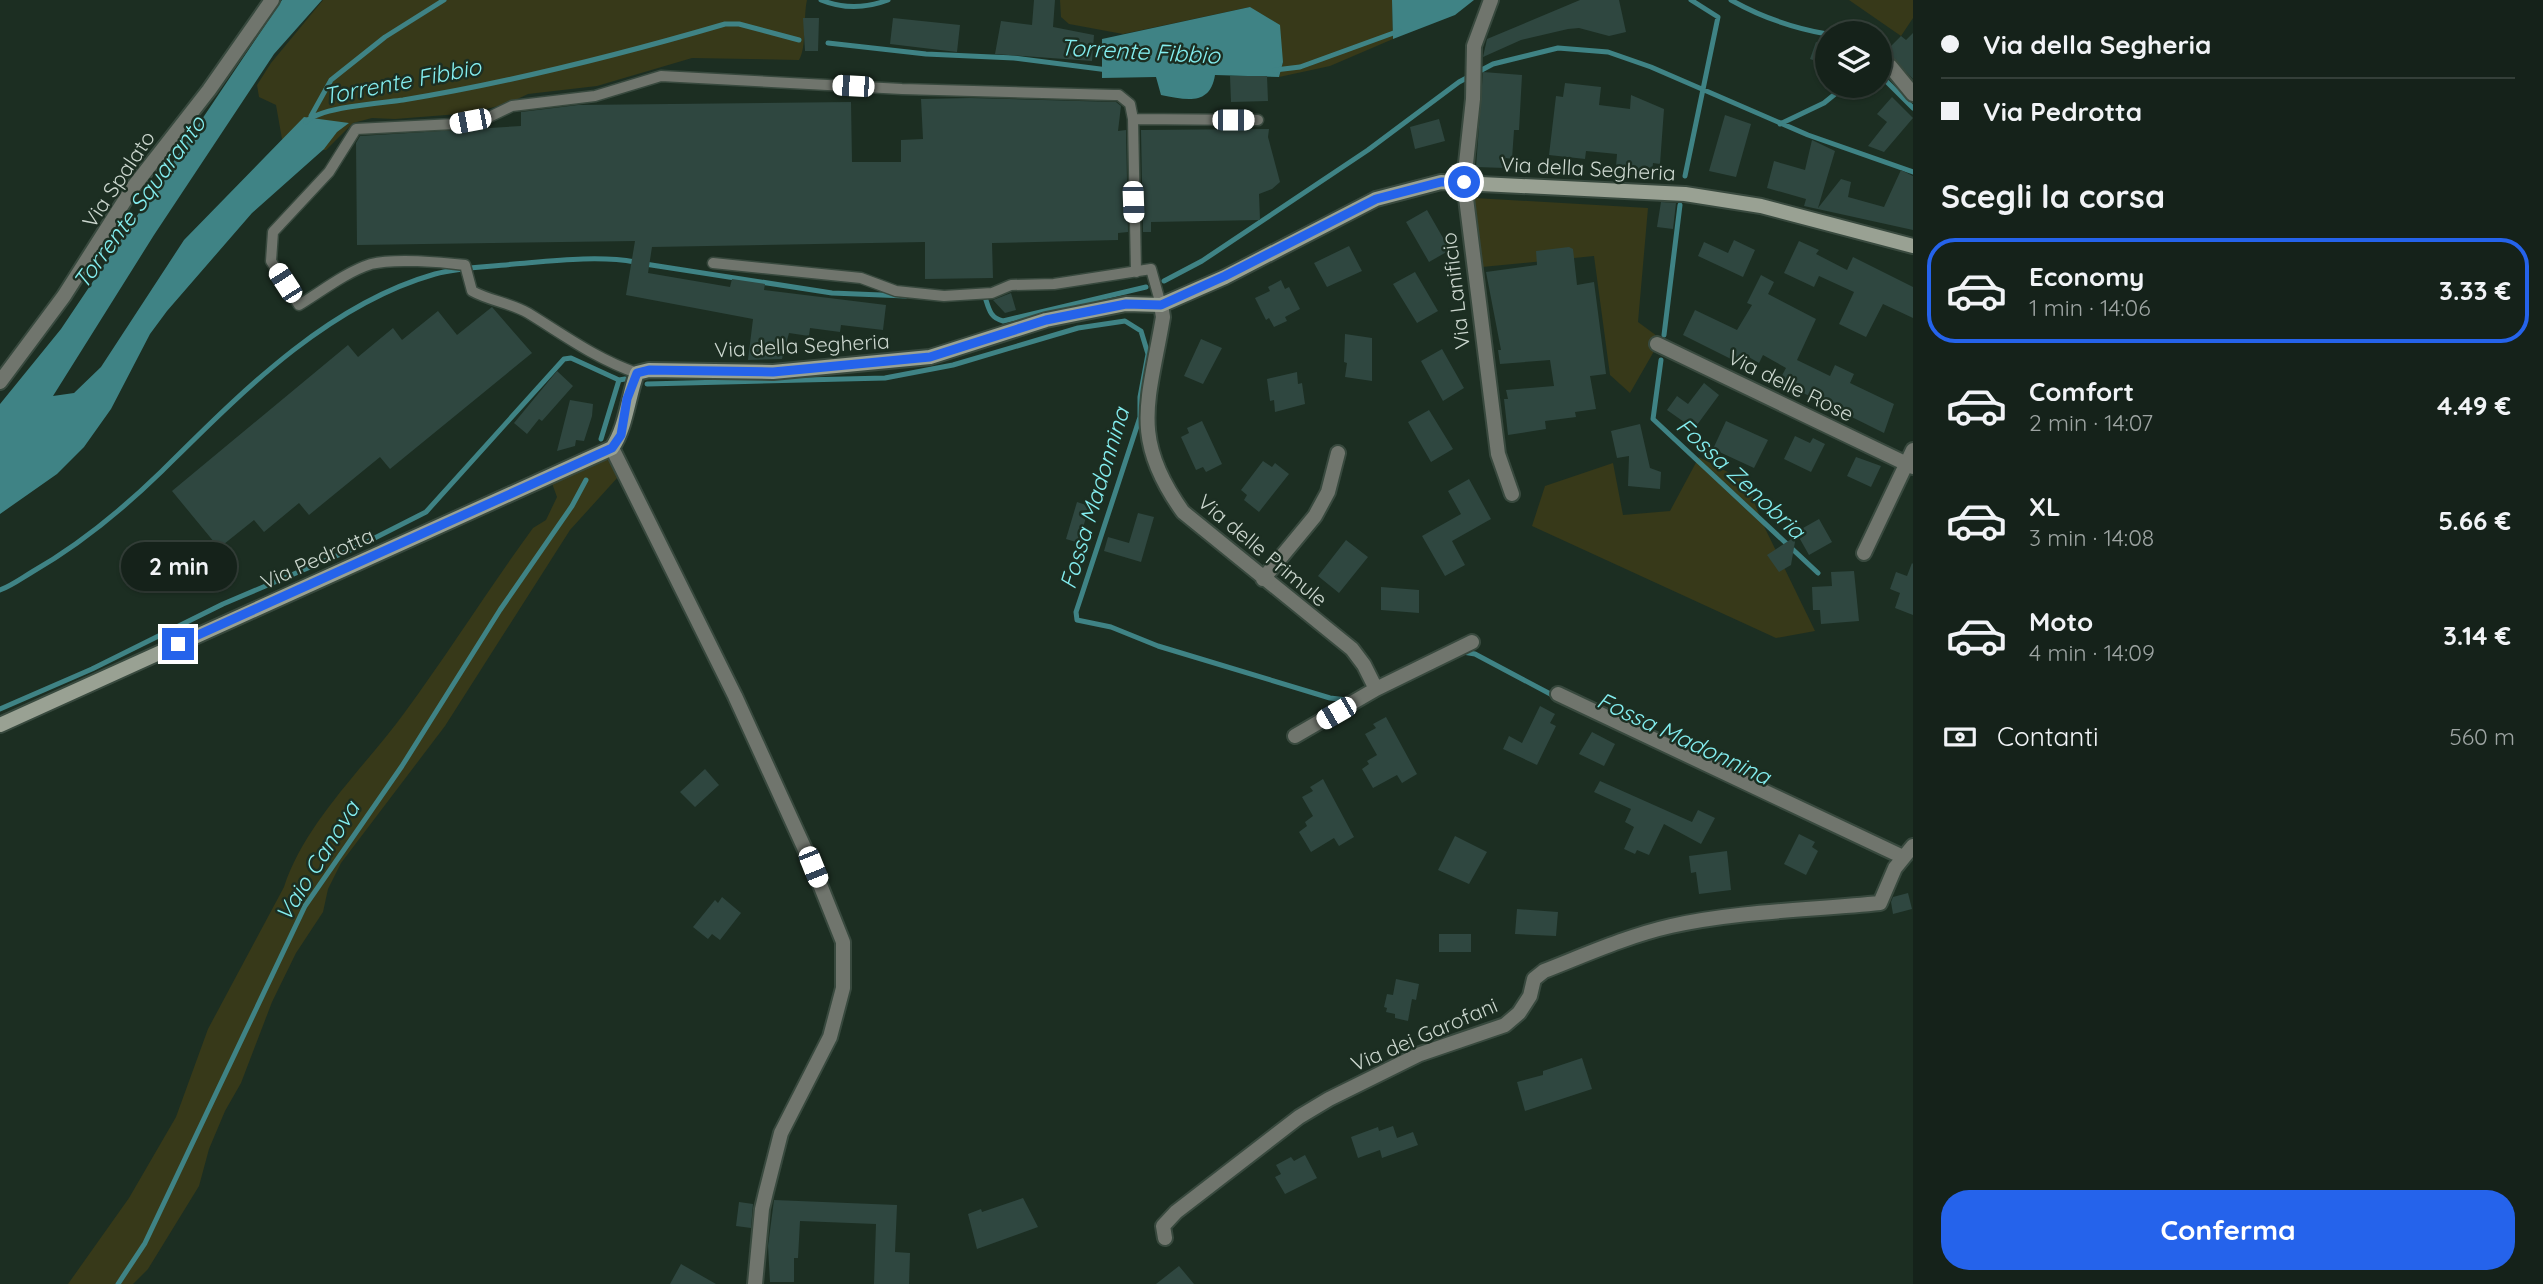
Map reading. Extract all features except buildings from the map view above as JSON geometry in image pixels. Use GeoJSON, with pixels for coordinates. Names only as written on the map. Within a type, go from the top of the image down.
{"type":"FeatureCollection","features":[{"type":"Feature","properties":{"kind":"street","name":"Via Spalato"},"geometry":{"type":"LineString","coordinates":[[0,382],[64,296],[134,186],[209,90],[272,0]]}},
{"type":"Feature","properties":{"kind":"street","name":"Via Lanificio"},"geometry":{"type":"LineString","coordinates":[[1491,0],[1474,46],[1473,99],[1464,182],[1496,443],[1512,494]]}},
{"type":"Feature","properties":{"kind":"street"},"geometry":{"type":"LineString","coordinates":[[1892,70],[1913,94]]}},
{"type":"Feature","properties":{"kind":"street","name":"Via della Segheria"},"geometry":{"type":"LineString","coordinates":[[637,373],[649,370],[773,372],[930,357],[1046,320],[1126,304],[1161,305],[1225,276],[1376,199],[1441,182],[1685,194],[1761,206],[1913,246]]}},
{"type":"Feature","properties":{"kind":"street","name":"Via delle Primule"},"geometry":{"type":"LineString","coordinates":[[1161,305],[1163,317],[1145,415],[1150,453],[1165,487],[1183,512],[1352,649],[1376,689]]}},
{"type":"Feature","properties":{"kind":"street","name":"Via delle Rose"},"geometry":{"type":"LineString","coordinates":[[1657,344],[1911,460],[1864,553]]}},
{"type":"Feature","properties":{"kind":"street"},"geometry":{"type":"LineString","coordinates":[[637,373],[627,399],[621,435],[612,448],[735,696],[813,867],[843,942],[843,988],[830,1037],[781,1133],[766,1192],[755,1284]]}},
{"type":"Feature","properties":{"kind":"street","name":"Via Pedrotta"},"geometry":{"type":"LineString","coordinates":[[0,725],[612,448]]}},
{"type":"Feature","properties":{"kind":"street"},"geometry":{"type":"LineString","coordinates":[[1263,579],[1315,516],[1328,492],[1338,453]]}},
{"type":"Feature","properties":{"kind":"street"},"geometry":{"type":"LineString","coordinates":[[1295,736],[1376,689],[1472,642]]}},
{"type":"Feature","properties":{"kind":"street","name":"Via dei Garofani"},"geometry":{"type":"LineString","coordinates":[[1165,1238],[1163,1226],[1176,1213],[1300,1117],[1420,1054],[1505,1026],[1519,1013],[1530,996],[1534,979],[1544,971],[1670,926],[1880,903],[1895,868],[1908,851],[1558,694]]}},
{"type":"Feature","properties":{"kind":"lane"},"geometry":{"type":"LineString","coordinates":[[637,373],[612,365],[556,334],[526,312],[472,291],[465,265],[436,261],[373,264],[346,276],[299,305],[271,261],[273,232],[329,172],[356,129],[454,124],[487,118],[512,106],[595,96],[661,76],[889,88],[1119,95],[1130,104],[1133,119],[1136,272]]}},
{"type":"Feature","properties":{"kind":"lane"},"geometry":{"type":"LineString","coordinates":[[1133,119],[1258,120]]}},
{"type":"Feature","properties":{"kind":"lane"},"geometry":{"type":"LineString","coordinates":[[713,263],[861,278],[896,291],[943,296],[992,293],[1011,285],[1054,284],[1151,269],[1161,305]]}},
{"type":"Feature","properties":{"kind":"green space"},"geometry":{"type":"Polygon","coordinates":[[[323,0],[807,0],[803,48],[799,60],[692,58],[597,86],[528,94],[509,103],[472,113],[395,119],[372,118],[353,123],[326,150],[312,150],[282,139],[276,105],[259,97],[257,85],[271,63],[323,0]]]}},
{"type":"Feature","properties":{"kind":"green space"},"geometry":{"type":"Polygon","coordinates":[[[1060,0],[1392,0],[1393,39],[1330,66],[1279,77],[1283,62],[1250,7],[1123,34],[1069,24],[1061,17],[1060,0]]]}},
{"type":"Feature","properties":{"kind":"green space"},"geometry":{"type":"Polygon","coordinates":[[[1849,0],[1913,0],[1913,18],[1901,36],[1892,30],[1892,21],[1879,21],[1849,0]]]}},
{"type":"Feature","properties":{"kind":"green space"},"geometry":{"type":"Polygon","coordinates":[[[1474,198],[1648,208],[1638,322],[1661,339],[1630,393],[1610,375],[1594,256],[1482,267],[1474,198]]]}},
{"type":"Feature","properties":{"kind":"green space"},"geometry":{"type":"Polygon","coordinates":[[[608,448],[618,477],[570,530],[445,726],[341,863],[328,889],[323,912],[296,953],[272,1002],[241,1083],[225,1111],[209,1149],[199,1186],[148,1269],[133,1284],[68,1284],[129,1198],[176,1117],[208,1029],[284,887],[306,840],[337,796],[405,712],[533,528],[546,520],[557,497],[549,475],[608,448]]]}},
{"type":"Feature","properties":{"kind":"green space"},"geometry":{"type":"Polygon","coordinates":[[[1699,457],[1747,482],[1761,520],[1815,631],[1776,638],[1532,526],[1545,486],[1613,463],[1623,515],[1670,511],[1699,457]]]}},
{"type":"Feature","properties":{"kind":"water"},"geometry":{"type":"Polygon","coordinates":[[[282,0],[322,0],[274,54],[154,235],[53,396],[74,393],[101,367],[184,240],[304,117],[349,123],[252,213],[167,311],[150,334],[111,409],[84,447],[57,474],[0,514],[0,404],[61,329],[282,0]]]}},
{"type":"Feature","properties":{"kind":"water"},"geometry":{"type":"Polygon","coordinates":[[[1392,0],[1474,0],[1455,15],[1393,39],[1392,0]]]}},
{"type":"Feature","properties":{"kind":"water"},"geometry":{"type":"Polygon","coordinates":[[[1250,7],[1280,25],[1283,62],[1279,77],[1215,75],[1208,92],[1203,96],[1188,99],[1161,95],[1156,77],[1102,78],[1102,39],[1250,7]]]}},
{"type":"Feature","properties":{"kind":"waterway"},"geometry":{"type":"LineString","coordinates":[[311,116],[331,80],[385,37],[444,0]]}},
{"type":"Feature","properties":{"kind":"waterway"},"geometry":{"type":"LineString","coordinates":[[821,0],[855,6],[888,0]]}},
{"type":"Feature","properties":{"kind":"waterway","name":"Fossa Zenobria"},"geometry":{"type":"LineString","coordinates":[[1685,176],[1718,17],[1691,0]]}},
{"type":"Feature","properties":{"kind":"waterway"},"geometry":{"type":"LineString","coordinates":[[1731,0],[1754,12],[1815,32]]}},
{"type":"Feature","properties":{"kind":"waterway","name":"Torrente Fibbio"},"geometry":{"type":"LineString","coordinates":[[306,122],[337,109],[444,93],[525,76],[725,24],[739,24],[799,40]]}},
{"type":"Feature","properties":{"kind":"waterway","name":"Torrente Fibbio"},"geometry":{"type":"LineString","coordinates":[[1275,70],[1300,67],[1399,31]]}},
{"type":"Feature","properties":{"kind":"waterway","name":"Torrente Fibbio"},"geometry":{"type":"LineString","coordinates":[[828,43],[926,54],[1014,58],[1108,70]]}},
{"type":"Feature","properties":{"kind":"waterway"},"geometry":{"type":"LineString","coordinates":[[1164,281],[1202,261],[1368,150],[1459,82],[1493,64],[1558,48],[1608,52],[1651,67],[1808,135],[1913,172]]}},
{"type":"Feature","properties":{"kind":"waterway"},"geometry":{"type":"LineString","coordinates":[[1892,87],[1913,108]]}},
{"type":"Feature","properties":{"kind":"waterway"},"geometry":{"type":"LineString","coordinates":[[1780,124],[1830,98]]}},
{"type":"Feature","properties":{"kind":"waterway","name":"Fossa Zenobria"},"geometry":{"type":"LineString","coordinates":[[1664,335],[1680,205]]}},
{"type":"Feature","properties":{"kind":"waterway"},"geometry":{"type":"LineString","coordinates":[[0,590],[50,561],[100,526],[254,383],[287,355],[357,307],[395,288],[454,270],[574,259],[635,262]]}},
{"type":"Feature","properties":{"kind":"waterway"},"geometry":{"type":"LineString","coordinates":[[645,264],[832,293],[906,296]]}},
{"type":"Feature","properties":{"kind":"waterway"},"geometry":{"type":"LineString","coordinates":[[979,297],[985,297],[993,315],[1003,321],[1146,287]]}},
{"type":"Feature","properties":{"kind":"waterway","name":"Fossa Madonnina"},"geometry":{"type":"LineString","coordinates":[[647,384],[885,378],[953,365],[1078,328],[1125,321],[1141,331],[1148,354],[1140,397],[1140,417],[1076,612],[1077,620],[1111,627],[1158,646],[1330,698],[1347,700]]}},
{"type":"Feature","properties":{"kind":"waterway","name":"Fossa Madonnina"},"geometry":{"type":"LineString","coordinates":[[0,709],[92,669],[223,604],[355,548],[426,512],[564,359],[571,358],[619,380],[625,379]]}},
{"type":"Feature","properties":{"kind":"waterway","name":"Fossa Zenobria"},"geometry":{"type":"LineString","coordinates":[[1661,360],[1653,419],[1818,573]]}},
{"type":"Feature","properties":{"kind":"waterway","name":"Vaio Canova"},"geometry":{"type":"LineString","coordinates":[[601,439],[619,380]]}},
{"type":"Feature","properties":{"kind":"waterway","name":"Vaio Canova"},"geometry":{"type":"LineString","coordinates":[[118,1284],[145,1243],[305,906],[402,766],[500,610],[572,506],[586,480]]}},
{"type":"Feature","properties":{"kind":"waterway","name":"Fossa Madonnina"},"geometry":{"type":"LineString","coordinates":[[1463,652],[1475,654],[1556,697]]}},
{"type":"Feature","properties":{"kind":"route"},"geometry":{"type":"LineString","coordinates":[[178,644],[612,448],[621,435],[627,399],[637,373],[649,370],[773,372],[859,366],[930,357],[1046,320],[1126,304],[1161,305],[1225,276],[1376,199],[1441,182],[1464,182]]}},
{"type":"Feature","properties":{"kind":"water label","name":"Torrente Squaranto"},"geometry":{"type":"Point","coordinates":[139,202]}}]}
